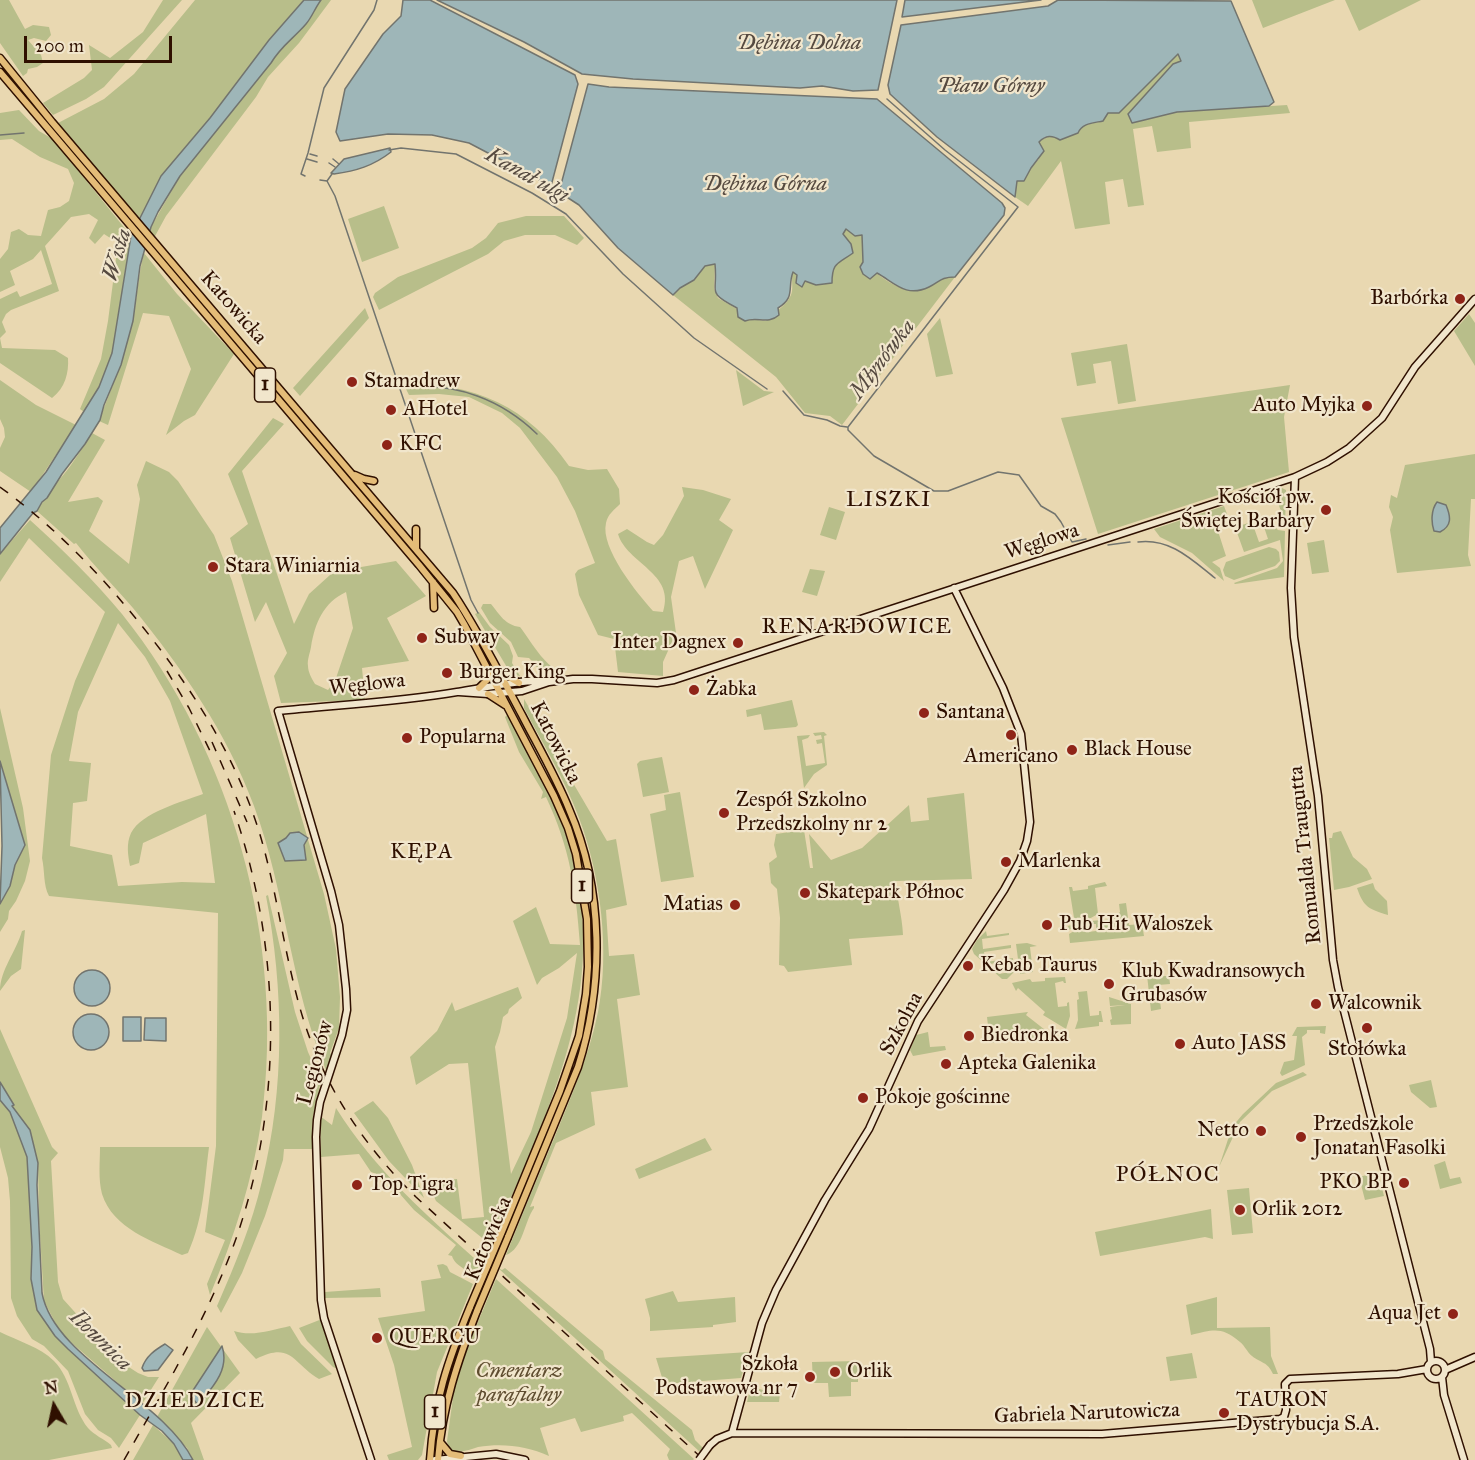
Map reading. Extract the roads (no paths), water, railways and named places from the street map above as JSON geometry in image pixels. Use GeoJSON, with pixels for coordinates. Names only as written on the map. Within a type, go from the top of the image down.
{"type":"FeatureCollection","features":[{"type":"Feature","properties":{"kind":"main road","name":"Katowicka"},"geometry":{"type":"LineString","coordinates":[[0,58],[85,161],[171,274],[457,612],[490,670],[568,828],[584,891],[587,919],[588,967],[579,1036],[569,1068],[470,1307],[443,1379],[435,1413],[430,1460]]}},
{"type":"Feature","properties":{"kind":"main road","name":"Katowicka"},"geometry":{"type":"LineString","coordinates":[[0,72],[79,167],[175,266],[453,593],[475,626],[507,685],[570,810],[579,837],[593,901],[596,964],[589,1023],[578,1067],[477,1311],[453,1375],[437,1460]]}},
{"type":"Feature","properties":{"kind":"main road"},"geometry":{"type":"LineString","coordinates":[[352,473],[374,481]]}},
{"type":"Feature","properties":{"kind":"main road"},"geometry":{"type":"LineString","coordinates":[[416,529],[416,548]]}},
{"type":"Feature","properties":{"kind":"main road"},"geometry":{"type":"LineString","coordinates":[[433,582],[434,608]]}},
{"type":"Feature","properties":{"kind":"main road"},"geometry":{"type":"LineString","coordinates":[[479,688],[489,678],[490,670]]}},
{"type":"Feature","properties":{"kind":"main road"},"geometry":{"type":"LineString","coordinates":[[499,670],[519,682]]}},
{"type":"Feature","properties":{"kind":"main road"},"geometry":{"type":"LineString","coordinates":[[488,694],[510,709]]}},
{"type":"Feature","properties":{"kind":"main road"},"geometry":{"type":"LineString","coordinates":[[440,1442],[450,1454],[461,1456]]}},
{"type":"Feature","properties":{"kind":"street","name":"Węglowa"},"geometry":{"type":"LineString","coordinates":[[459,692],[501,694],[522,691],[549,682],[592,679],[657,683],[674,680],[1294,477],[1328,462],[1349,448],[1382,418],[1415,367],[1475,299]]}},
{"type":"Feature","properties":{"kind":"street","name":"Romualda Traugutta"},"geometry":{"type":"LineString","coordinates":[[1294,477],[1291,588],[1294,638],[1318,796],[1335,969],[1430,1349],[1439,1365]]}},
{"type":"Feature","properties":{"kind":"street","name":"Szkolna"},"geometry":{"type":"LineString","coordinates":[[732,1434],[762,1323],[778,1285],[825,1200],[869,1129],[918,1021],[1004,890],[1020,861],[1027,841],[1030,822],[1021,734],[1003,688],[954,588]]}},
{"type":"Feature","properties":{"kind":"street","name":"Węglowa"},"geometry":{"type":"LineString","coordinates":[[278,711],[459,692],[519,682],[543,680],[549,682]]}},
{"type":"Feature","properties":{"kind":"street","name":"Legionów"},"geometry":{"type":"LineString","coordinates":[[278,711],[331,891],[340,936],[347,1010],[342,1035],[320,1102],[316,1137],[321,1300],[324,1317],[370,1458]]}},
{"type":"Feature","properties":{"kind":"street"},"geometry":{"type":"LineString","coordinates":[[1427,1371],[1439,1365],[1471,1359]]}},
{"type":"Feature","properties":{"kind":"street"},"geometry":{"type":"LineString","coordinates":[[1439,1365],[1439,1378],[1463,1457]]}},
{"type":"Feature","properties":{"kind":"street","name":"Gabriela Narutowicza"},"geometry":{"type":"LineString","coordinates":[[732,1434],[1102,1434],[1214,1425],[1284,1417],[1285,1384],[1290,1379],[1408,1373],[1420,1369],[1427,1371]]}},
{"type":"Feature","properties":{"kind":"street"},"geometry":{"type":"LineString","coordinates":[[1427,1371],[1439,1378]]}},
{"type":"Feature","properties":{"kind":"street"},"geometry":{"type":"LineString","coordinates":[[699,1460],[717,1439],[732,1434]]}},
{"type":"Feature","properties":{"kind":"street"},"geometry":{"type":"LineString","coordinates":[[468,1460],[489,1455]]}},
{"type":"Feature","properties":{"kind":"street"},"geometry":{"type":"LineString","coordinates":[[437,1460],[489,1455],[506,1455],[525,1460]]}},
{"type":"Feature","properties":{"kind":"water"},"geometry":{"type":"Polygon","coordinates":[[[304,0],[321,0],[306,24],[279,52],[180,176],[158,212],[151,227],[140,266],[133,321],[121,365],[100,420],[47,498],[0,554],[0,528],[46,472],[99,387],[112,353],[131,236],[161,176],[210,118],[269,40],[304,0]]]}},
{"type":"Feature","properties":{"kind":"water"},"geometry":{"type":"Polygon","coordinates":[[[403,0],[430,0],[575,75],[578,84],[551,186],[469,143],[432,135],[388,134],[340,141],[336,132],[345,89],[383,34],[401,16],[403,0]]]}},
{"type":"Feature","properties":{"kind":"water","name":"Dębina Dolna"},"geometry":{"type":"Polygon","coordinates":[[[437,0],[897,0],[878,90],[853,91],[822,86],[800,88],[582,74],[524,42],[437,0]]]}},
{"type":"Feature","properties":{"kind":"water"},"geometry":{"type":"Polygon","coordinates":[[[905,0],[1041,0],[902,17],[905,0]]]}},
{"type":"Feature","properties":{"kind":"water","name":"Pław Górny"},"geometry":{"type":"Polygon","coordinates":[[[1058,0],[1231,1],[1274,102],[1269,106],[1177,112],[1132,123],[1128,114],[1173,64],[1181,61],[1178,54],[1119,113],[1108,113],[1103,121],[1085,125],[1078,133],[1060,140],[1049,136],[1039,142],[1044,151],[1024,181],[1017,181],[1015,197],[937,137],[890,94],[888,85],[901,25],[1048,6],[1058,0]]]}},
{"type":"Feature","properties":{"kind":"water","name":"Dębina Górna"},"geometry":{"type":"Polygon","coordinates":[[[588,84],[609,87],[877,99],[1002,203],[1005,208],[1004,215],[955,277],[943,279],[929,287],[914,291],[901,288],[877,273],[870,279],[863,274],[860,267],[863,262],[862,235],[855,236],[846,229],[843,234],[851,244],[853,253],[835,267],[832,283],[816,285],[805,281],[802,287],[796,283],[797,275],[793,272],[789,296],[778,308],[779,315],[767,320],[745,321],[738,317],[737,308],[717,295],[715,264],[705,266],[694,280],[673,295],[618,248],[579,205],[559,192],[588,84]]]}},
{"type":"Feature","properties":{"kind":"water"},"geometry":{"type":"Polygon","coordinates":[[[390,148],[391,152],[364,167],[331,173],[344,159],[390,148]]]}},
{"type":"Feature","properties":{"kind":"water"},"geometry":{"type":"Polygon","coordinates":[[[1437,502],[1446,505],[1449,513],[1447,527],[1440,532],[1434,531],[1432,524],[1437,502]]]}},
{"type":"Feature","properties":{"kind":"water"},"geometry":{"type":"Polygon","coordinates":[[[0,761],[25,845],[15,865],[10,886],[0,904],[2,846],[0,761]]]}},
{"type":"Feature","properties":{"kind":"water"},"geometry":{"type":"Polygon","coordinates":[[[299,832],[308,838],[304,845],[306,860],[285,861],[278,843],[290,833],[299,832]]]}},
{"type":"Feature","properties":{"kind":"water"},"geometry":{"type":"Polygon","coordinates":[[[92,970],[105,975],[110,988],[105,1001],[92,1006],[79,1001],[74,988],[79,975],[92,970]]]}},
{"type":"Feature","properties":{"kind":"water"},"geometry":{"type":"Polygon","coordinates":[[[91,1014],[104,1019],[109,1032],[104,1045],[91,1050],[78,1045],[73,1032],[78,1019],[91,1014]]]}},
{"type":"Feature","properties":{"kind":"water"},"geometry":{"type":"Polygon","coordinates":[[[123,1017],[141,1017],[141,1041],[123,1041],[123,1017]]]}},
{"type":"Feature","properties":{"kind":"water"},"geometry":{"type":"Polygon","coordinates":[[[145,1018],[166,1018],[166,1041],[144,1040],[145,1018]]]}},
{"type":"Feature","properties":{"kind":"water"},"geometry":{"type":"Polygon","coordinates":[[[0,1082],[14,1105],[12,1106],[30,1130],[38,1163],[42,1293],[51,1316],[66,1338],[87,1358],[158,1417],[178,1438],[193,1460],[183,1460],[174,1444],[162,1431],[140,1415],[55,1336],[37,1310],[31,1279],[32,1247],[27,1157],[10,1112],[0,1100],[0,1082]]]}},
{"type":"Feature","properties":{"kind":"water"},"geometry":{"type":"Polygon","coordinates":[[[165,1344],[173,1350],[158,1370],[144,1371],[142,1368],[148,1357],[165,1344]]]}},
{"type":"Feature","properties":{"kind":"water"},"geometry":{"type":"Polygon","coordinates":[[[222,1346],[224,1363],[222,1371],[198,1405],[190,1395],[222,1346]]]}},
{"type":"Feature","properties":{"kind":"waterway","name":"Kanał ulgi"},"geometry":{"type":"LineString","coordinates":[[305,176],[301,174],[324,88],[374,10],[377,0]]}},
{"type":"Feature","properties":{"kind":"waterway","name":"Młynówka"},"geometry":{"type":"LineString","coordinates":[[887,99],[945,150],[1018,207],[848,427],[848,430],[874,456],[934,491],[948,491],[998,472],[1019,475],[1041,506],[1055,514],[1072,542],[1086,539]]}},
{"type":"Feature","properties":{"kind":"waterway"},"geometry":{"type":"LineString","coordinates":[[0,135],[24,133]]}},
{"type":"Feature","properties":{"kind":"waterway","name":"Kanał ulgi"},"geometry":{"type":"LineString","coordinates":[[389,150],[401,148],[456,154],[532,193],[566,214],[623,274],[694,338],[767,389]]}},
{"type":"Feature","properties":{"kind":"waterway"},"geometry":{"type":"LineString","coordinates":[[310,154],[317,156]]}},
{"type":"Feature","properties":{"kind":"waterway"},"geometry":{"type":"LineString","coordinates":[[307,159],[317,162]]}},
{"type":"Feature","properties":{"kind":"waterway"},"geometry":{"type":"LineString","coordinates":[[333,159],[339,164]]}},
{"type":"Feature","properties":{"kind":"waterway"},"geometry":{"type":"LineString","coordinates":[[329,163],[335,167]]}},
{"type":"Feature","properties":{"kind":"waterway","name":"Kanał ulgi"},"geometry":{"type":"LineString","coordinates":[[327,181],[332,174]]}},
{"type":"Feature","properties":{"kind":"waterway","name":"Kanał ulgi"},"geometry":{"type":"LineString","coordinates":[[320,180],[327,181]]}},
{"type":"Feature","properties":{"kind":"waterway"},"geometry":{"type":"LineString","coordinates":[[327,181],[335,196],[471,600],[478,613]]}},
{"type":"Feature","properties":{"kind":"waterway"},"geometry":{"type":"LineString","coordinates":[[407,388],[443,388],[477,396],[509,412],[537,434]]}},
{"type":"Feature","properties":{"kind":"waterway","name":"Kanał ulgi"},"geometry":{"type":"LineString","coordinates":[[783,391],[804,415],[847,427]]}},
{"type":"Feature","properties":{"kind":"waterway","name":"Młynówka"},"geometry":{"type":"LineString","coordinates":[[1108,545],[1130,542]]}},
{"type":"Feature","properties":{"kind":"waterway","name":"Młynówka"},"geometry":{"type":"LineString","coordinates":[[1138,542],[1160,543],[1180,551],[1215,578]]}},
{"type":"Feature","properties":{"kind":"railway"},"geometry":{"type":"LineString","coordinates":[[0,487],[62,539],[118,598],[169,661],[199,705],[226,751],[257,825],[269,867],[297,997],[306,1026],[328,1080],[359,1130],[395,1176],[416,1197],[704,1460]]}},
{"type":"Feature","properties":{"kind":"railway"},"geometry":{"type":"LineString","coordinates":[[167,671],[189,708],[211,753]]}},
{"type":"Feature","properties":{"kind":"railway"},"geometry":{"type":"LineString","coordinates":[[212,742],[247,822]]}},
{"type":"Feature","properties":{"kind":"railway"},"geometry":{"type":"LineString","coordinates":[[124,1460],[181,1359],[219,1282],[248,1201],[260,1146],[268,1090],[271,1034],[269,977],[262,921],[250,865],[234,811]]}},
{"type":"Feature","properties":{"kind":"place","name":"Barbórka"},"geometry":{"type":"Point","coordinates":[1460,299]}},
{"type":"Feature","properties":{"kind":"place","name":"Stamadrew"},"geometry":{"type":"Point","coordinates":[352,382]}},
{"type":"Feature","properties":{"kind":"place","name":"Auto Myjka"},"geometry":{"type":"Point","coordinates":[1367,406]}},
{"type":"Feature","properties":{"kind":"place","name":"AHotel"},"geometry":{"type":"Point","coordinates":[391,410]}},
{"type":"Feature","properties":{"kind":"place","name":"KFC"},"geometry":{"type":"Point","coordinates":[387,445]}},
{"type":"Feature","properties":{"kind":"place","name":"Kościół pw. Świętej Barbary"},"geometry":{"type":"Point","coordinates":[1326,510]}},
{"type":"Feature","properties":{"kind":"place","name":"Stara Winiarnia"},"geometry":{"type":"Point","coordinates":[213,567]}},
{"type":"Feature","properties":{"kind":"place","name":"Subway"},"geometry":{"type":"Point","coordinates":[422,638]}},
{"type":"Feature","properties":{"kind":"place","name":"Inter Dagnex"},"geometry":{"type":"Point","coordinates":[738,643]}},
{"type":"Feature","properties":{"kind":"place","name":"Burger King"},"geometry":{"type":"Point","coordinates":[447,673]}},
{"type":"Feature","properties":{"kind":"place","name":"Żabka"},"geometry":{"type":"Point","coordinates":[694,690]}},
{"type":"Feature","properties":{"kind":"place","name":"Santana"},"geometry":{"type":"Point","coordinates":[924,713]}},
{"type":"Feature","properties":{"kind":"place","name":"Americano"},"geometry":{"type":"Point","coordinates":[1011,735]}},
{"type":"Feature","properties":{"kind":"place","name":"Popularna"},"geometry":{"type":"Point","coordinates":[407,738]}},
{"type":"Feature","properties":{"kind":"place","name":"Black House"},"geometry":{"type":"Point","coordinates":[1072,750]}},
{"type":"Feature","properties":{"kind":"place","name":"Zespół Szkolno Przedszkolny nr 2"},"geometry":{"type":"Point","coordinates":[724,813]}},
{"type":"Feature","properties":{"kind":"place","name":"Marlenka"},"geometry":{"type":"Point","coordinates":[1006,862]}},
{"type":"Feature","properties":{"kind":"place","name":"Skatepark Północ"},"geometry":{"type":"Point","coordinates":[805,893]}},
{"type":"Feature","properties":{"kind":"place","name":"Matias"},"geometry":{"type":"Point","coordinates":[735,905]}},
{"type":"Feature","properties":{"kind":"place","name":"Pub Hit Waloszek"},"geometry":{"type":"Point","coordinates":[1047,925]}},
{"type":"Feature","properties":{"kind":"place","name":"Kebab Taurus"},"geometry":{"type":"Point","coordinates":[968,966]}},
{"type":"Feature","properties":{"kind":"place","name":"Klub Kwadransowych Grubasów"},"geometry":{"type":"Point","coordinates":[1109,984]}},
{"type":"Feature","properties":{"kind":"place","name":"Walcownik"},"geometry":{"type":"Point","coordinates":[1316,1004]}},
{"type":"Feature","properties":{"kind":"place","name":"Stołówka"},"geometry":{"type":"Point","coordinates":[1367,1028]}},
{"type":"Feature","properties":{"kind":"place","name":"Biedronka"},"geometry":{"type":"Point","coordinates":[969,1036]}},
{"type":"Feature","properties":{"kind":"place","name":"Auto JASS"},"geometry":{"type":"Point","coordinates":[1180,1044]}},
{"type":"Feature","properties":{"kind":"place","name":"Apteka Galenika"},"geometry":{"type":"Point","coordinates":[946,1064]}},
{"type":"Feature","properties":{"kind":"place","name":"Pokoje gościnne"},"geometry":{"type":"Point","coordinates":[863,1098]}},
{"type":"Feature","properties":{"kind":"place","name":"Netto"},"geometry":{"type":"Point","coordinates":[1261,1131]}},
{"type":"Feature","properties":{"kind":"place","name":"Przedszkole Jonatan Fasolki"},"geometry":{"type":"Point","coordinates":[1301,1137]}},
{"type":"Feature","properties":{"kind":"place","name":"PKO BP"},"geometry":{"type":"Point","coordinates":[1404,1183]}},
{"type":"Feature","properties":{"kind":"place","name":"Top Tigra"},"geometry":{"type":"Point","coordinates":[357,1185]}},
{"type":"Feature","properties":{"kind":"place","name":"Orlik 2012"},"geometry":{"type":"Point","coordinates":[1240,1210]}},
{"type":"Feature","properties":{"kind":"place","name":"Aqua Jet"},"geometry":{"type":"Point","coordinates":[1453,1314]}},
{"type":"Feature","properties":{"kind":"place","name":"QUERCU"},"geometry":{"type":"Point","coordinates":[377,1338]}},
{"type":"Feature","properties":{"kind":"place","name":"Orlik"},"geometry":{"type":"Point","coordinates":[835,1372]}},
{"type":"Feature","properties":{"kind":"place","name":"Szkoła Podstawowa nr 7"},"geometry":{"type":"Point","coordinates":[810,1377]}},
{"type":"Feature","properties":{"kind":"place","name":"TAURON Dystrybucja S.A."},"geometry":{"type":"Point","coordinates":[1224,1413]}},
{"type":"Feature","properties":{"kind":"district","name":"LISZKI"},"geometry":{"type":"Point","coordinates":[889,501]}},
{"type":"Feature","properties":{"kind":"district","name":"RENARDOWICE"},"geometry":{"type":"Point","coordinates":[857,628]}},
{"type":"Feature","properties":{"kind":"district","name":"KĘPA"},"geometry":{"type":"Point","coordinates":[422,853]}},
{"type":"Feature","properties":{"kind":"district","name":"PÓŁNOC"},"geometry":{"type":"Point","coordinates":[1168,1176]}},
{"type":"Feature","properties":{"kind":"district","name":"DZIEDZICE"},"geometry":{"type":"Point","coordinates":[195,1402]}},
{"type":"Feature","properties":{"kind":"water label","name":"Wisła"},"geometry":{"type":"Point","coordinates":[118,255]}},
{"type":"Feature","properties":{"kind":"water label","name":"Iłownica"},"geometry":{"type":"Point","coordinates":[100,1341]}},
{"type":"Feature","properties":{"kind":"park label","name":"Cmentarz parafialny"},"geometry":{"type":"Point","coordinates":[519,1384]}}]}
